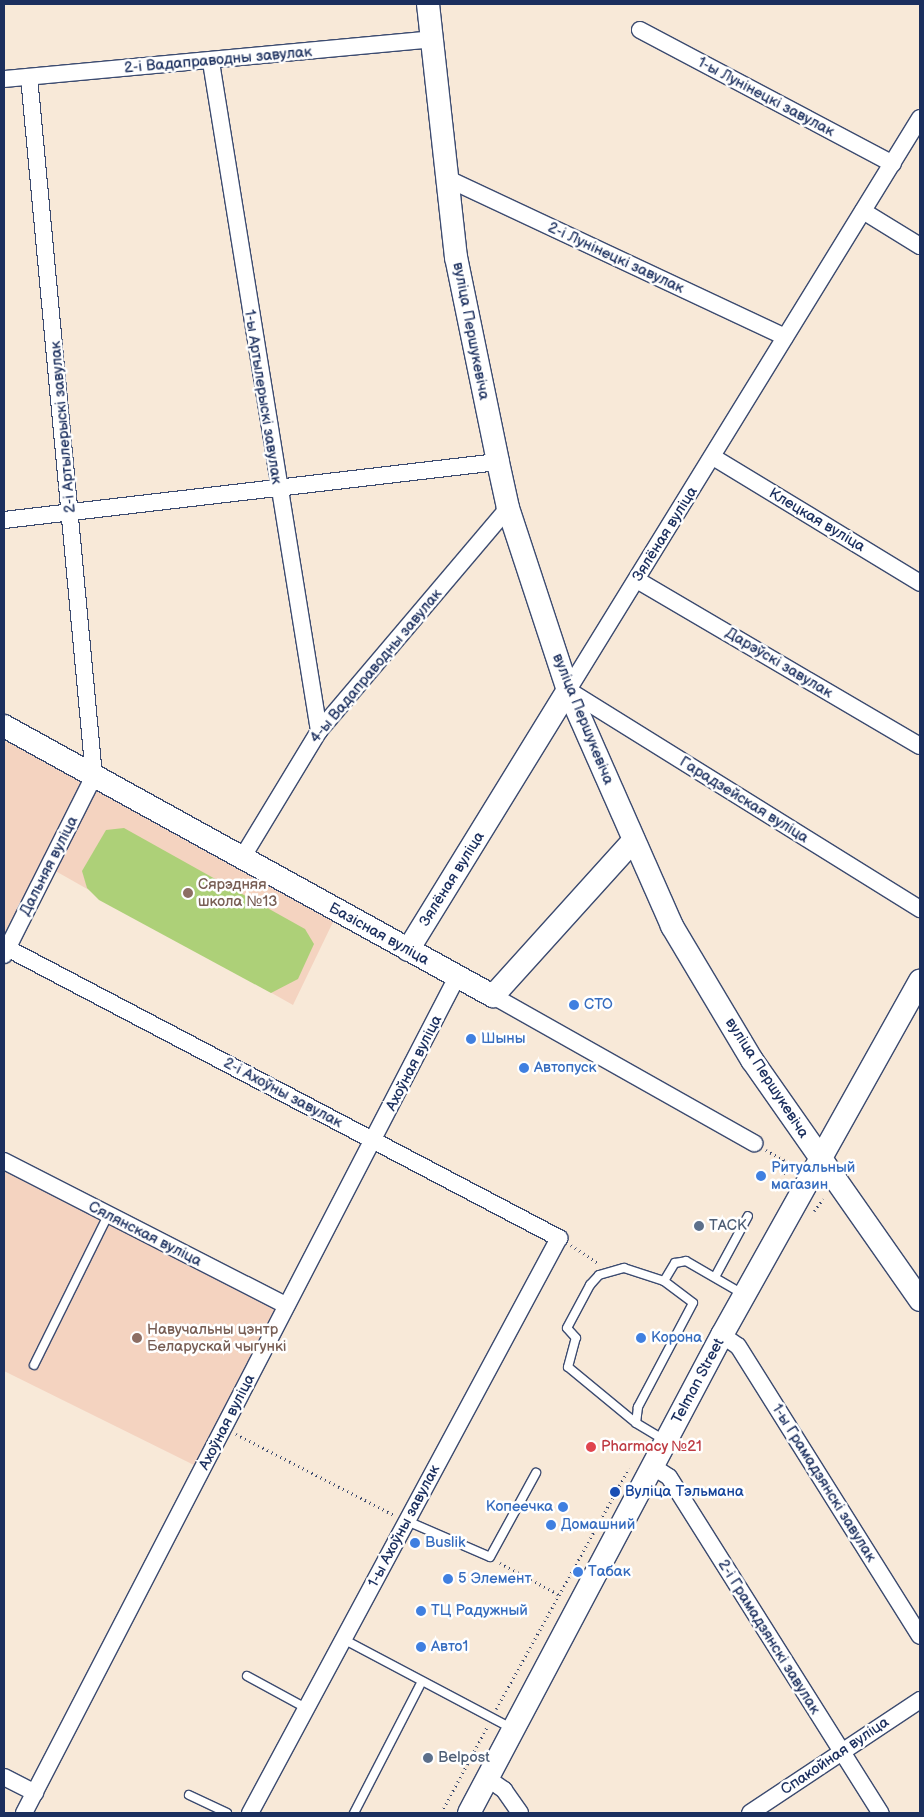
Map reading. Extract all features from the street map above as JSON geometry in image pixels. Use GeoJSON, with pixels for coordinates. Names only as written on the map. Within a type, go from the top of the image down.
{"type":"FeatureCollection","features":[{"type":"Feature","properties":{"kind":"main road","name":"вуліца Першукевіча"},"geometry":{"type":"LineString","coordinates":[[428,4],[456,257],[508,508],[568,690],[672,926],[752,1060],[920,1300]]}},
{"type":"Feature","properties":{"kind":"main road","name":"Зялёная вуліца"},"geometry":{"type":"LineString","coordinates":[[408,950],[568,690]]}},
{"type":"Feature","properties":{"kind":"main road","name":"Базісная вуліца"},"geometry":{"type":"LineString","coordinates":[[4,726],[493,996]]}},
{"type":"Feature","properties":{"kind":"main road"},"geometry":{"type":"LineString","coordinates":[[493,996],[634,840]]}},
{"type":"Feature","properties":{"kind":"main road","name":"Telman Street"},"geometry":{"type":"LineString","coordinates":[[469,1813],[744,1294],[819,1157],[920,980]]}},
{"type":"Feature","properties":{"kind":"street","name":"1-ы Лунінецкі завулак"},"geometry":{"type":"LineString","coordinates":[[640,30],[893,164]]}},
{"type":"Feature","properties":{"kind":"street","name":"2-і Вадаправодны завулак"},"geometry":{"type":"LineString","coordinates":[[4,79],[211,62],[432,39]]}},
{"type":"Feature","properties":{"kind":"street","name":"1-ы Артылерыскі завулак"},"geometry":{"type":"LineString","coordinates":[[211,62],[277,489],[319,731]]}},
{"type":"Feature","properties":{"kind":"street","name":"2-і Артылерыскі завулак"},"geometry":{"type":"LineString","coordinates":[[29,77],[71,512],[94,776]]}},
{"type":"Feature","properties":{"kind":"street","name":"Зялёная вуліца"},"geometry":{"type":"LineString","coordinates":[[568,690],[920,118]]}},
{"type":"Feature","properties":{"kind":"street","name":"2-і Лунінецкі завулак"},"geometry":{"type":"LineString","coordinates":[[448,179],[785,337]]}},
{"type":"Feature","properties":{"kind":"street"},"geometry":{"type":"LineString","coordinates":[[863,211],[920,246]]}},
{"type":"Feature","properties":{"kind":"street","name":"Клецкая вуліца"},"geometry":{"type":"LineString","coordinates":[[713,457],[920,583]]}},
{"type":"Feature","properties":{"kind":"street"},"geometry":{"type":"LineString","coordinates":[[4,520],[498,462]]}},
{"type":"Feature","properties":{"kind":"street","name":"4-ы Вадаправодны завулак"},"geometry":{"type":"LineString","coordinates":[[242,858],[319,731],[508,508]]}},
{"type":"Feature","properties":{"kind":"street","name":"Дарэўскі завулак"},"geometry":{"type":"LineString","coordinates":[[637,580],[920,746]]}},
{"type":"Feature","properties":{"kind":"street","name":"Гарадзейская вуліца"},"geometry":{"type":"LineString","coordinates":[[568,690],[920,909]]}},
{"type":"Feature","properties":{"kind":"street","name":"Дальняя вуліца"},"geometry":{"type":"LineString","coordinates":[[6,952],[94,776]]}},
{"type":"Feature","properties":{"kind":"street","name":"2-і Ахоўны завулак"},"geometry":{"type":"LineString","coordinates":[[6,952],[375,1141],[558,1238]]}},
{"type":"Feature","properties":{"kind":"street","name":"Ахоўная вуліца"},"geometry":{"type":"LineString","coordinates":[[24,1813],[286,1306],[375,1141],[457,977]]}},
{"type":"Feature","properties":{"kind":"street","name":"Базісная вуліца"},"geometry":{"type":"LineString","coordinates":[[493,996],[754,1143]]}},
{"type":"Feature","properties":{"kind":"street","name":"Сялянская вуліца"},"geometry":{"type":"LineString","coordinates":[[4,1161],[286,1306]]}},
{"type":"Feature","properties":{"kind":"street","name":"1-ы Ахоўны завулак"},"geometry":{"type":"LineString","coordinates":[[250,1813],[558,1238]]}},
{"type":"Feature","properties":{"kind":"street","name":"1-ы Грамадзянскі завулак"},"geometry":{"type":"LineString","coordinates":[[722,1335],[738,1346],[920,1636]]}},
{"type":"Feature","properties":{"kind":"street","name":"2-і Грамадзянскі завулак"},"geometry":{"type":"LineString","coordinates":[[652,1466],[669,1476],[840,1752],[882,1813]]}},
{"type":"Feature","properties":{"kind":"street","name":"Спакойная вуліца"},"geometry":{"type":"LineString","coordinates":[[750,1813],[920,1700]]}},
{"type":"Feature","properties":{"kind":"street"},"geometry":{"type":"LineString","coordinates":[[4,1777],[35,1793]]}},
{"type":"Feature","properties":{"kind":"street"},"geometry":{"type":"LineString","coordinates":[[487,1778],[504,1790],[520,1813]]}},
{"type":"Feature","properties":{"kind":"lane"},"geometry":{"type":"LineString","coordinates":[[34,1365],[108,1215]]}},
{"type":"Feature","properties":{"kind":"lane"},"geometry":{"type":"LineString","coordinates":[[715,1277],[748,1216]]}},
{"type":"Feature","properties":{"kind":"lane"},"geometry":{"type":"LineString","coordinates":[[664,1281],[676,1263],[686,1261],[744,1294]]}},
{"type":"Feature","properties":{"kind":"lane"},"geometry":{"type":"LineString","coordinates":[[636,1423],[638,1406],[693,1303],[664,1281],[624,1268],[599,1275],[567,1328],[576,1338],[568,1367],[636,1423],[666,1441]]}},
{"type":"Feature","properties":{"kind":"lane"},"geometry":{"type":"LineString","coordinates":[[407,1521],[490,1557],[536,1473]]}},
{"type":"Feature","properties":{"kind":"lane"},"geometry":{"type":"LineString","coordinates":[[343,1640],[513,1729]]}},
{"type":"Feature","properties":{"kind":"lane"},"geometry":{"type":"LineString","coordinates":[[247,1676],[306,1708]]}},
{"type":"Feature","properties":{"kind":"lane"},"geometry":{"type":"LineString","coordinates":[[354,1813],[422,1681]]}},
{"type":"Feature","properties":{"kind":"lane"},"geometry":{"type":"LineString","coordinates":[[189,1795],[227,1813]]}},
{"type":"Feature","properties":{"kind":"path"},"geometry":{"type":"LineString","coordinates":[[754,1143],[784,1160],[782,1169],[789,1174],[784,1183]]}},
{"type":"Feature","properties":{"kind":"path"},"geometry":{"type":"LineString","coordinates":[[558,1238],[598,1259],[599,1275]]}},
{"type":"Feature","properties":{"kind":"path"},"geometry":{"type":"LineString","coordinates":[[224,1428],[407,1521]]}},
{"type":"Feature","properties":{"kind":"path"},"geometry":{"type":"LineString","coordinates":[[441,1813],[558,1594],[630,1466]]}},
{"type":"Feature","properties":{"kind":"path"},"geometry":{"type":"LineString","coordinates":[[490,1557],[558,1594]]}},
{"type":"Feature","properties":{"kind":"shaded area","name":"Сярэдняя школа №13"},"geometry":{"type":"Polygon","coordinates":[[[4,740],[333,922],[293,1005],[43,864],[4,940],[4,740]]]}},
{"type":"Feature","properties":{"kind":"shaded area","name":"Навучальны цэнтр Беларускай чыгункі"},"geometry":{"type":"Polygon","coordinates":[[[4,1161],[286,1305],[202,1469],[4,1371],[4,1161]]]}},
{"type":"Feature","properties":{"kind":"green space"},"geometry":{"type":"Polygon","coordinates":[[[124,828],[305,929],[314,944],[298,979],[271,993],[99,900],[87,888],[82,871],[106,830],[124,828]]]}},
{"type":"Feature","properties":{"kind":"place","name":"Сярэдняя школа №13"},"geometry":{"type":"Point","coordinates":[188,893]}},
{"type":"Feature","properties":{"kind":"place","name":"СТО"},"geometry":{"type":"Point","coordinates":[574,1005]}},
{"type":"Feature","properties":{"kind":"place","name":"Шыны"},"geometry":{"type":"Point","coordinates":[471,1039]}},
{"type":"Feature","properties":{"kind":"place","name":"Автопуск"},"geometry":{"type":"Point","coordinates":[524,1068]}},
{"type":"Feature","properties":{"kind":"place","name":"Ритуальный магазин"},"geometry":{"type":"Point","coordinates":[761,1176]}},
{"type":"Feature","properties":{"kind":"place","name":"ТАСК"},"geometry":{"type":"Point","coordinates":[699,1226]}},
{"type":"Feature","properties":{"kind":"place","name":"Навучальны цэнтр Беларускай чыгункі"},"geometry":{"type":"Point","coordinates":[137,1338]}},
{"type":"Feature","properties":{"kind":"place","name":"Корона"},"geometry":{"type":"Point","coordinates":[641,1338]}},
{"type":"Feature","properties":{"kind":"place","name":"Pharmacy №21"},"geometry":{"type":"Point","coordinates":[591,1447]}},
{"type":"Feature","properties":{"kind":"place","name":"Вуліца Тэльмана"},"geometry":{"type":"Point","coordinates":[615,1492]}},
{"type":"Feature","properties":{"kind":"place","name":"Копеечка"},"geometry":{"type":"Point","coordinates":[563,1507]}},
{"type":"Feature","properties":{"kind":"place","name":"Домашний"},"geometry":{"type":"Point","coordinates":[551,1525]}},
{"type":"Feature","properties":{"kind":"place","name":"Buslik"},"geometry":{"type":"Point","coordinates":[415,1543]}},
{"type":"Feature","properties":{"kind":"place","name":"Табак"},"geometry":{"type":"Point","coordinates":[578,1572]}},
{"type":"Feature","properties":{"kind":"place","name":"5 Элемент"},"geometry":{"type":"Point","coordinates":[448,1579]}},
{"type":"Feature","properties":{"kind":"place","name":"ТЦ Радужный"},"geometry":{"type":"Point","coordinates":[421,1611]}},
{"type":"Feature","properties":{"kind":"place","name":"Авто1"},"geometry":{"type":"Point","coordinates":[421,1647]}},
{"type":"Feature","properties":{"kind":"place","name":"Belpost"},"geometry":{"type":"Point","coordinates":[428,1758]}}]}
